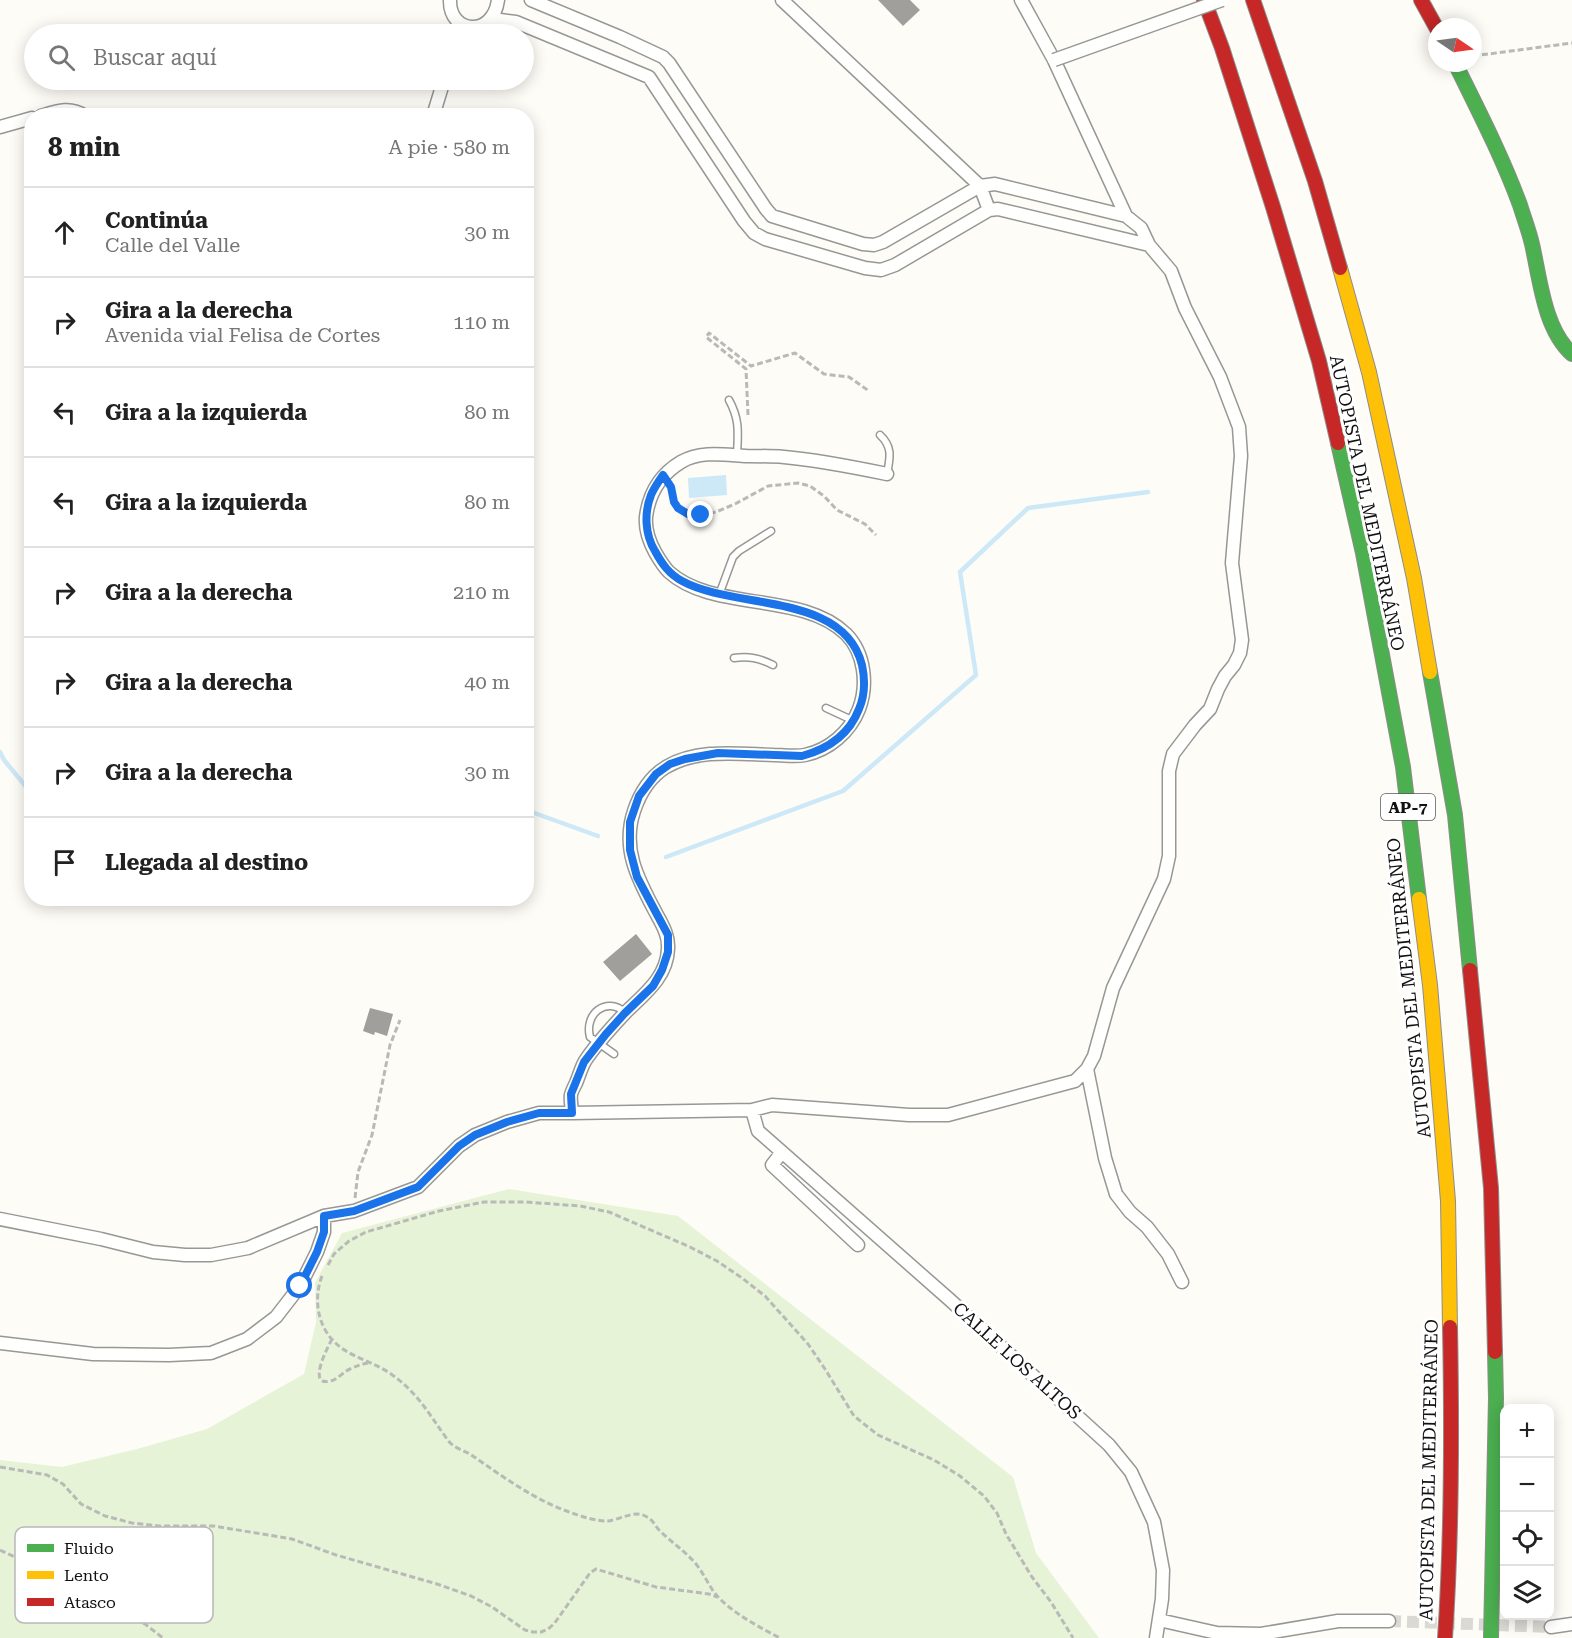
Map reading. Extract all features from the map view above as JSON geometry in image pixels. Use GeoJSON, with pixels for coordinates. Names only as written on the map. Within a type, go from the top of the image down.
{"type":"FeatureCollection","features":[{"type":"Feature","properties":{"kind":"main road","name":"AUTOPISTA DEL MEDITERRÁNEO"},"geometry":{"type":"LineString","coordinates":[[1204,0],[1222,48],[1273,207],[1319,361],[1363,553],[1403,767],[1430,985],[1448,1201],[1451,1395],[1449,1576],[1445,1638]]}},
{"type":"Feature","properties":{"kind":"main road","name":"AUTOPISTA DEL MEDITERRÁNEO"},"geometry":{"type":"LineString","coordinates":[[1253,0],[1315,181],[1369,372],[1414,578],[1455,814],[1491,1188],[1497,1398],[1491,1638]]}},
{"type":"Feature","properties":{"kind":"main road"},"geometry":{"type":"LineString","coordinates":[[1421,0],[1431,18]]}},
{"type":"Feature","properties":{"kind":"main road"},"geometry":{"type":"LineString","coordinates":[[1459,72],[1512,184],[1528,229],[1541,292],[1551,322],[1558,337],[1572,354]]}},
{"type":"Feature","properties":{"kind":"street"},"geometry":{"type":"LineString","coordinates":[[450,0],[452,13],[459,24]]}},
{"type":"Feature","properties":{"kind":"street"},"geometry":{"type":"LineString","coordinates":[[490,21],[496,11],[498,0]]}},
{"type":"Feature","properties":{"kind":"street"},"geometry":{"type":"LineString","coordinates":[[0,1219],[153,1252],[185,1256],[211,1255],[248,1248],[324,1216],[354,1211],[418,1187],[459,1146],[475,1135],[507,1122],[539,1113],[752,1110],[772,1105],[909,1115],[948,1115],[1075,1081],[1087,1069],[1094,1056],[1113,988],[1164,879],[1169,856],[1169,771],[1173,754],[1210,709],[1224,676],[1234,665],[1240,653],[1242,640],[1232,563],[1241,456],[1239,427],[1220,377],[1185,308],[1171,271],[1149,245],[1141,228],[1126,216],[995,184],[981,186],[874,245],[863,244],[772,216],[663,57],[531,0]]}},
{"type":"Feature","properties":{"kind":"street"},"geometry":{"type":"LineString","coordinates":[[782,0],[981,186],[989,210]]}},
{"type":"Feature","properties":{"kind":"street"},"geometry":{"type":"LineString","coordinates":[[1021,0],[1054,60],[1126,216]]}},
{"type":"Feature","properties":{"kind":"street"},"geometry":{"type":"LineString","coordinates":[[1054,60],[1221,0]]}},
{"type":"Feature","properties":{"kind":"street"},"geometry":{"type":"LineString","coordinates":[[485,24],[500,20],[521,24]]}},
{"type":"Feature","properties":{"kind":"street"},"geometry":{"type":"LineString","coordinates":[[534,29],[649,77],[744,221],[754,233],[765,239],[865,268],[880,270],[895,264],[989,210],[998,209],[1149,245]]}},
{"type":"Feature","properties":{"kind":"street"},"geometry":{"type":"LineString","coordinates":[[435,108],[441,90]]}},
{"type":"Feature","properties":{"kind":"street"},"geometry":{"type":"LineString","coordinates":[[0,127],[24,120]]}},
{"type":"Feature","properties":{"kind":"street"},"geometry":{"type":"LineString","coordinates":[[572,1113],[571,1094],[584,1062],[625,1013],[653,986],[668,952],[668,935],[637,877],[630,850],[630,822],[639,796],[656,774],[670,764],[685,759],[718,753],[802,756],[814,752],[836,740],[854,721],[863,698],[864,672],[856,647],[837,626],[819,617],[785,607],[697,588],[681,581],[668,571],[649,542],[646,518],[651,495],[663,475],[684,460],[705,454],[820,461],[887,474]]}},
{"type":"Feature","properties":{"kind":"street"},"geometry":{"type":"LineString","coordinates":[[1087,1069],[1105,1158],[1116,1194],[1130,1212],[1147,1227],[1168,1254],[1182,1282]]}},
{"type":"Feature","properties":{"kind":"street","name":"CALLE LOS ALTOS"},"geometry":{"type":"LineString","coordinates":[[752,1110],[758,1131],[950,1300],[1109,1445],[1131,1472],[1154,1522],[1159,1542],[1163,1570],[1156,1638]]}},
{"type":"Feature","properties":{"kind":"street"},"geometry":{"type":"LineString","coordinates":[[782,1152],[772,1166],[858,1245]]}},
{"type":"Feature","properties":{"kind":"street"},"geometry":{"type":"LineString","coordinates":[[0,1343],[93,1354],[169,1355],[211,1353],[247,1339],[276,1317],[300,1286],[321,1242],[324,1232],[324,1216]]}},
{"type":"Feature","properties":{"kind":"street"},"geometry":{"type":"LineString","coordinates":[[1159,1620],[1217,1633],[1261,1634],[1338,1621],[1389,1621]]}},
{"type":"Feature","properties":{"kind":"street"},"geometry":{"type":"LineString","coordinates":[[1551,1627],[1572,1624]]}},
{"type":"Feature","properties":{"kind":"lane"},"geometry":{"type":"LineString","coordinates":[[729,400],[738,423],[737,455]]}},
{"type":"Feature","properties":{"kind":"lane"},"geometry":{"type":"LineString","coordinates":[[880,435],[886,440],[891,453],[887,474]]}},
{"type":"Feature","properties":{"kind":"lane"},"geometry":{"type":"LineString","coordinates":[[719,594],[734,557],[739,551],[771,531]]}},
{"type":"Feature","properties":{"kind":"lane"},"geometry":{"type":"LineString","coordinates":[[734,658],[761,659],[773,665]]}},
{"type":"Feature","properties":{"kind":"lane"},"geometry":{"type":"LineString","coordinates":[[826,708],[854,721]]}},
{"type":"Feature","properties":{"kind":"lane"},"geometry":{"type":"LineString","coordinates":[[614,1054],[590,1037],[588,1030],[591,1018],[600,1008],[611,1006],[625,1013]]}},
{"type":"Feature","properties":{"kind":"path"},"geometry":{"type":"LineString","coordinates":[[1482,55],[1572,43]]}},
{"type":"Feature","properties":{"kind":"path"},"geometry":{"type":"LineString","coordinates":[[748,422],[746,369],[706,338],[709,333],[751,366],[795,353],[824,374],[849,377],[869,391]]}},
{"type":"Feature","properties":{"kind":"path"},"geometry":{"type":"LineString","coordinates":[[663,475],[671,487],[674,502],[678,508],[688,514],[701,515],[716,512],[768,486],[798,483],[810,486],[824,496],[837,510],[865,524],[876,535]]}},
{"type":"Feature","properties":{"kind":"path"},"geometry":{"type":"LineString","coordinates":[[354,1211],[358,1172],[372,1135],[390,1045],[400,1020]]}},
{"type":"Feature","properties":{"kind":"path"},"geometry":{"type":"LineString","coordinates":[[718,1598],[696,1565],[647,1517],[637,1514],[607,1521],[589,1518],[551,1504],[513,1484],[463,1450],[453,1446],[412,1391],[390,1373],[355,1357],[337,1344],[322,1323],[317,1298],[324,1272],[334,1254],[348,1241],[366,1232],[439,1210],[484,1202],[526,1202],[569,1205],[609,1212],[717,1261],[765,1296],[807,1344],[854,1416],[878,1435],[934,1460],[960,1476],[984,1496],[997,1513],[1006,1534],[1032,1577],[1051,1602],[1073,1638]]}},
{"type":"Feature","properties":{"kind":"path"},"geometry":{"type":"LineString","coordinates":[[332,1339],[319,1369],[322,1380],[331,1381],[349,1369],[368,1363]]}},
{"type":"Feature","properties":{"kind":"path"},"geometry":{"type":"LineString","coordinates":[[0,1467],[47,1475],[63,1484],[81,1504],[105,1516],[132,1523],[159,1526],[214,1526],[292,1539],[437,1584],[482,1602],[525,1630],[533,1632],[541,1632],[554,1624],[590,1573],[597,1569],[656,1587],[709,1594],[755,1625],[780,1638]]}},
{"type":"Feature","properties":{"kind":"path"},"geometry":{"type":"LineString","coordinates":[[0,1550],[15,1557]]}},
{"type":"Feature","properties":{"kind":"path"},"geometry":{"type":"LineString","coordinates":[[144,1623],[163,1638]]}},
{"type":"Feature","properties":{"kind":"green space"},"geometry":{"type":"Polygon","coordinates":[[[509,1189],[678,1216],[1013,1477],[1036,1553],[1099,1638],[0,1638],[0,1460],[62,1467],[137,1449],[207,1429],[304,1374],[316,1322],[315,1283],[342,1233],[509,1189]]]}},
{"type":"Feature","properties":{"kind":"water"},"geometry":{"type":"Polygon","coordinates":[[[726,475],[727,495],[689,498],[688,478],[726,475]]]}},
{"type":"Feature","properties":{"kind":"building"},"geometry":{"type":"Polygon","coordinates":[[[878,0],[910,0],[920,10],[903,26],[878,0]]]}},
{"type":"Feature","properties":{"kind":"building"},"geometry":{"type":"Polygon","coordinates":[[[636,934],[652,954],[620,981],[603,962],[636,934]]]}},
{"type":"Feature","properties":{"kind":"building"},"geometry":{"type":"Polygon","coordinates":[[[370,1008],[393,1014],[387,1036],[363,1031],[370,1008]]]}},
{"type":"Feature","properties":{"kind":"waterway"},"geometry":{"type":"LineString","coordinates":[[666,857],[843,791],[976,675],[960,572],[1028,508],[1148,492]]}},
{"type":"Feature","properties":{"kind":"waterway"},"geometry":{"type":"LineString","coordinates":[[0,752],[24,784]]}},
{"type":"Feature","properties":{"kind":"waterway"},"geometry":{"type":"LineString","coordinates":[[534,813],[598,836]]}},
{"type":"Feature","properties":{"kind":"tunnel"},"geometry":{"type":"LineString","coordinates":[[1389,1621],[1551,1627]]}},
{"type":"Feature","properties":{"kind":"traffic: fast"},"geometry":{"type":"LineString","coordinates":[[1459,72],[1520,205],[1531,239],[1549,317],[1563,344],[1572,354]]}},
{"type":"Feature","properties":{"kind":"traffic: fast"},"geometry":{"type":"LineString","coordinates":[[1338,443],[1363,553],[1403,767],[1419,899]]}},
{"type":"Feature","properties":{"kind":"traffic: fast"},"geometry":{"type":"LineString","coordinates":[[1430,672],[1455,815],[1470,970]]}},
{"type":"Feature","properties":{"kind":"traffic: fast"},"geometry":{"type":"LineString","coordinates":[[1491,1638],[1495,1352]]}},
{"type":"Feature","properties":{"kind":"traffic: slow"},"geometry":{"type":"LineString","coordinates":[[1340,268],[1369,372],[1414,578],[1430,672]]}},
{"type":"Feature","properties":{"kind":"traffic: slow"},"geometry":{"type":"LineString","coordinates":[[1419,899],[1430,985],[1448,1201],[1450,1327]]}},
{"type":"Feature","properties":{"kind":"traffic: jam"},"geometry":{"type":"LineString","coordinates":[[1204,0],[1222,48],[1273,207],[1319,361],[1338,443]]}},
{"type":"Feature","properties":{"kind":"traffic: jam"},"geometry":{"type":"LineString","coordinates":[[1253,0],[1315,181],[1340,268]]}},
{"type":"Feature","properties":{"kind":"traffic: jam"},"geometry":{"type":"LineString","coordinates":[[1421,0],[1431,18]]}},
{"type":"Feature","properties":{"kind":"traffic: jam"},"geometry":{"type":"LineString","coordinates":[[1470,970],[1491,1188],[1495,1352]]}},
{"type":"Feature","properties":{"kind":"traffic: jam"},"geometry":{"type":"LineString","coordinates":[[1445,1638],[1451,1483],[1450,1327]]}},
{"type":"Feature","properties":{"kind":"route"},"geometry":{"type":"LineString","coordinates":[[300,1286],[324,1232],[324,1216],[354,1211],[418,1187],[459,1146],[475,1135],[507,1122],[539,1113],[572,1113],[571,1094],[584,1062],[625,1013],[653,986],[668,952],[668,935],[637,877],[630,850],[630,822],[639,796],[656,774],[670,764],[718,753],[802,756],[826,747],[846,731],[854,721],[863,698],[864,672],[856,647],[837,626],[819,617],[785,607],[697,588],[681,581],[661,562],[649,542],[646,518],[651,495],[663,475],[671,487],[671,494],[678,508],[688,514],[701,515]]}}]}
